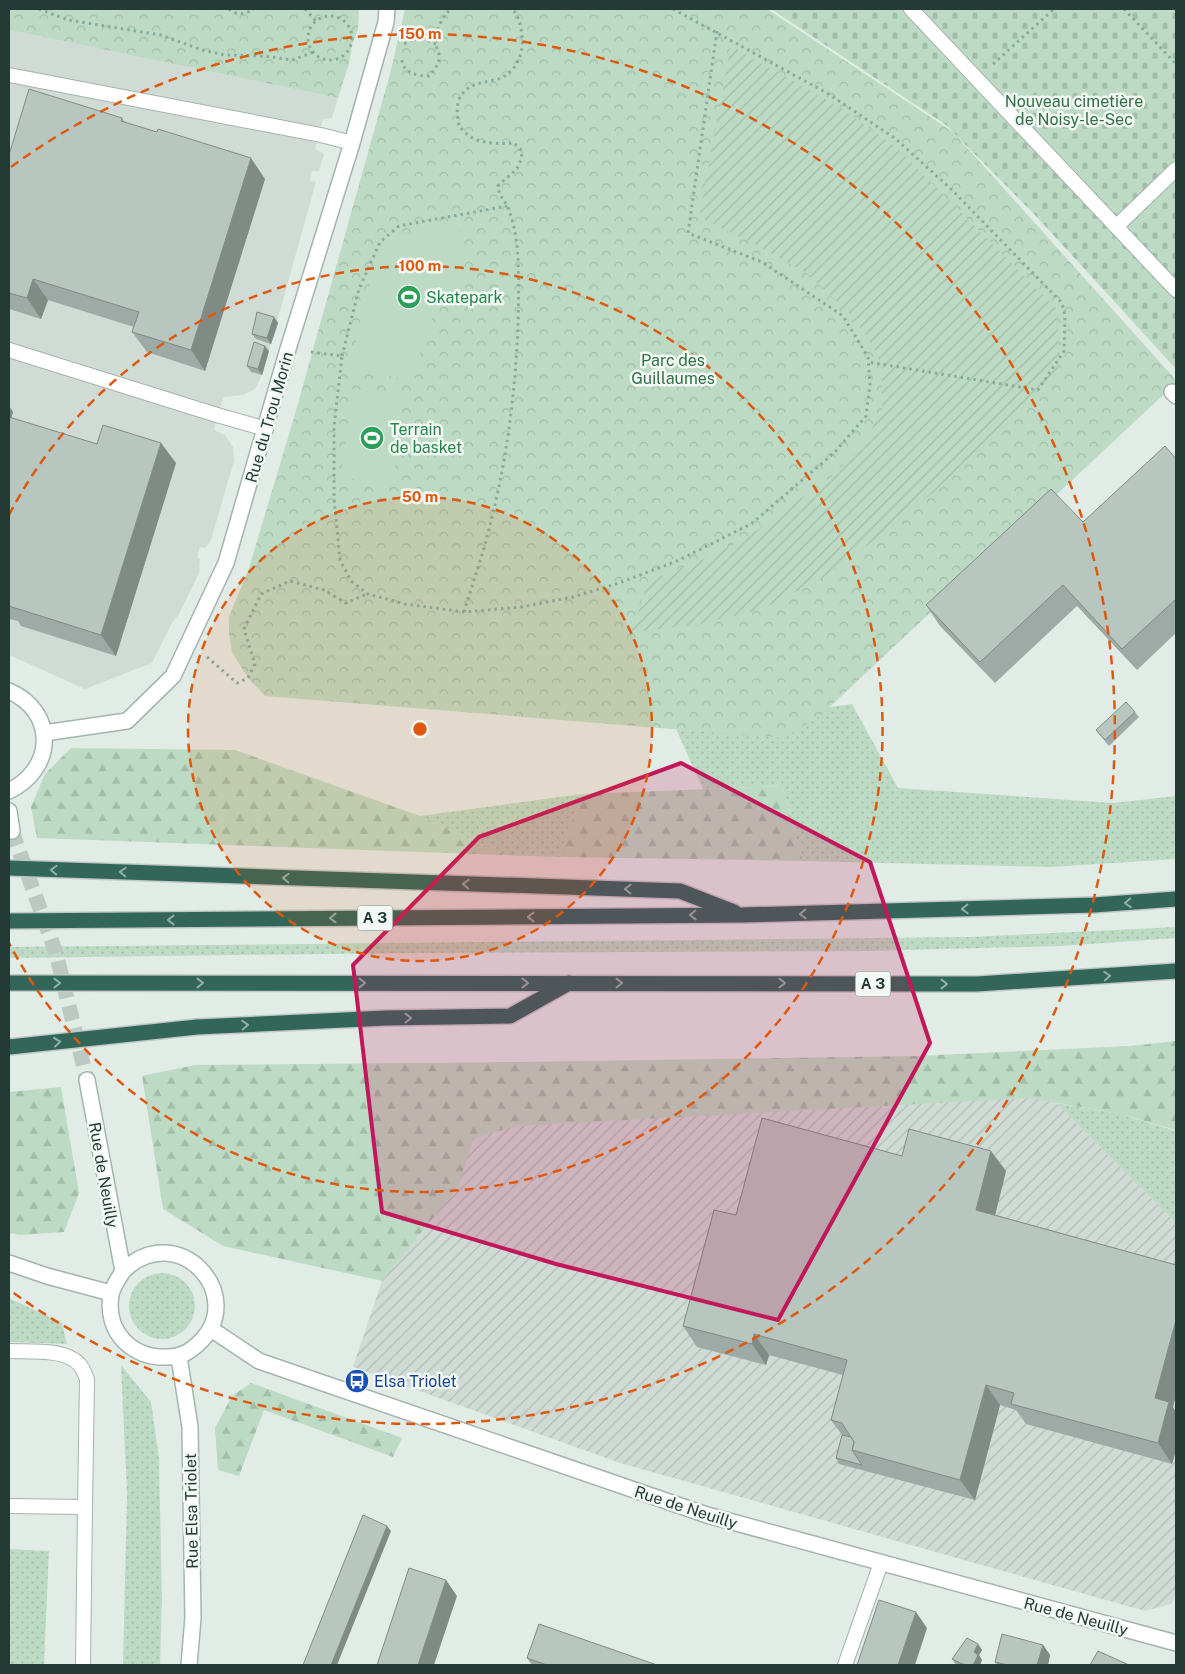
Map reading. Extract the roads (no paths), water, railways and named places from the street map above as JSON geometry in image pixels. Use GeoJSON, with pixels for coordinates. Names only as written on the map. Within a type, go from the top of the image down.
{"type":"FeatureCollection","features":[{"type":"Feature","properties":{"kind":"highway"},"geometry":{"type":"LineString","coordinates":[[9,868],[680,891],[742,915]]}},
{"type":"Feature","properties":{"kind":"highway","name":"A 3"},"geometry":{"type":"LineString","coordinates":[[9,921],[742,915],[1094,905],[1176,899]]}},
{"type":"Feature","properties":{"kind":"highway","name":"A 3"},"geometry":{"type":"LineString","coordinates":[[9,983],[571,982],[978,984],[1176,971]]}},
{"type":"Feature","properties":{"kind":"highway"},"geometry":{"type":"LineString","coordinates":[[9,1047],[197,1027],[386,1018],[510,1016],[571,982]]}},
{"type":"Feature","properties":{"kind":"street","name":"Rue du Trou Morin"},"geometry":{"type":"LineString","coordinates":[[44,733],[127,721],[173,676],[226,564],[288,349],[352,143],[386,22],[387,9]]}},
{"type":"Feature","properties":{"kind":"street"},"geometry":{"type":"LineString","coordinates":[[9,691],[20,696],[32,706],[40,719],[44,733],[44,748],[40,763],[31,776],[20,786],[9,791]]}},
{"type":"Feature","properties":{"kind":"street"},"geometry":{"type":"LineString","coordinates":[[9,811],[12,831]]}},
{"type":"Feature","properties":{"kind":"street","name":"Rue de Neuilly"},"geometry":{"type":"LineString","coordinates":[[87,1080],[123,1271]]}},
{"type":"Feature","properties":{"kind":"street"},"geometry":{"type":"LineString","coordinates":[[166,1252],[182,1256],[198,1266],[209,1280],[215,1297],[216,1311],[211,1329],[204,1339],[191,1351],[179,1357],[157,1358],[140,1353],[129,1346],[115,1328],[110,1311],[111,1292],[123,1271],[130,1264],[147,1255],[166,1252]]}},
{"type":"Feature","properties":{"kind":"street"},"geometry":{"type":"LineString","coordinates":[[9,1263],[47,1276],[111,1292]]}},
{"type":"Feature","properties":{"kind":"street","name":"Rue de Neuilly"},"geometry":{"type":"LineString","coordinates":[[211,1329],[259,1361],[706,1515],[1176,1643]]}},
{"type":"Feature","properties":{"kind":"street","name":"Rue Elsa Triolet"},"geometry":{"type":"LineString","coordinates":[[179,1357],[190,1427],[192,1618],[189,1665]]}},
{"type":"Feature","properties":{"kind":"lane"},"geometry":{"type":"LineString","coordinates":[[911,9],[1176,290]]}},
{"type":"Feature","properties":{"kind":"lane"},"geometry":{"type":"LineString","coordinates":[[9,75],[352,143]]}},
{"type":"Feature","properties":{"kind":"lane"},"geometry":{"type":"LineString","coordinates":[[1117,226],[1176,169]]}},
{"type":"Feature","properties":{"kind":"lane"},"geometry":{"type":"LineString","coordinates":[[9,350],[266,429]]}},
{"type":"Feature","properties":{"kind":"lane"},"geometry":{"type":"LineString","coordinates":[[9,1352],[58,1353],[72,1358],[81,1366],[88,1379],[83,1665]]}},
{"type":"Feature","properties":{"kind":"lane"},"geometry":{"type":"LineString","coordinates":[[9,1506],[85,1507]]}},
{"type":"Feature","properties":{"kind":"lane"},"geometry":{"type":"LineString","coordinates":[[845,1665],[881,1563]]}},
{"type":"Feature","properties":{"kind":"tunnel"},"geometry":{"type":"LineString","coordinates":[[12,831],[56,953],[87,1080]]}},
{"type":"Feature","properties":{"kind":"place","name":"Skatepark"},"geometry":{"type":"Point","coordinates":[409,297]}},
{"type":"Feature","properties":{"kind":"place","name":"Terrain de basket"},"geometry":{"type":"Point","coordinates":[372,438]}},
{"type":"Feature","properties":{"kind":"place","name":"Elsa Triolet"},"geometry":{"type":"Point","coordinates":[357,1381]}},
{"type":"Feature","properties":{"kind":"park label","name":"Nouveau cimetière de Noisy-le-Sec"},"geometry":{"type":"Point","coordinates":[1074,110]}},
{"type":"Feature","properties":{"kind":"park label","name":"Parc des Guillaumes"},"geometry":{"type":"Point","coordinates":[673,369]}}]}
